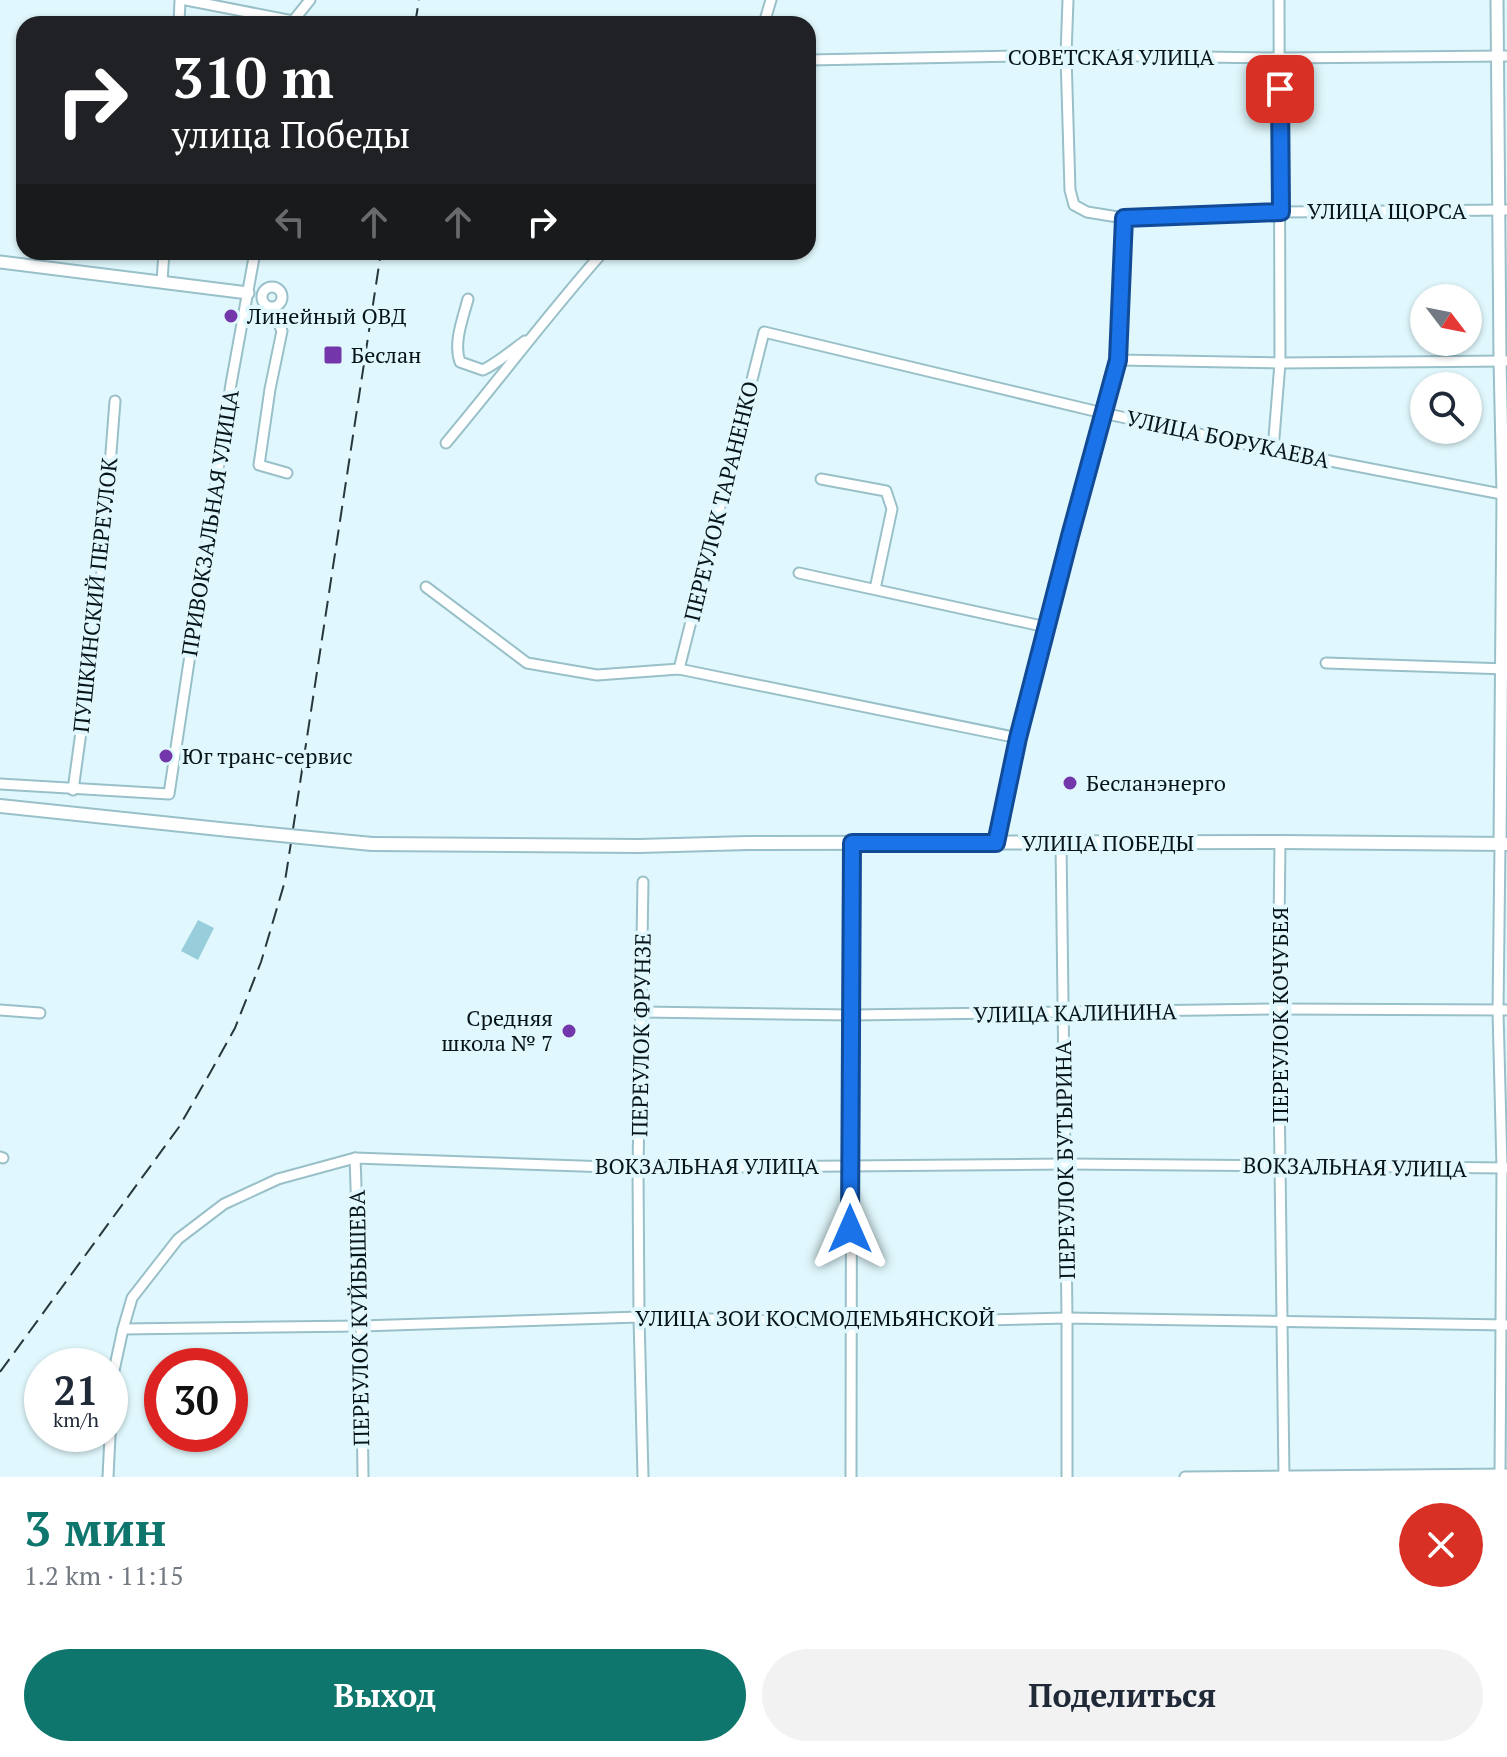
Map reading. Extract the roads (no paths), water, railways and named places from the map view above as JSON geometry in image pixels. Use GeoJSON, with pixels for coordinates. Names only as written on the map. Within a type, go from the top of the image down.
{"type":"FeatureCollection","features":[{"type":"Feature","properties":{"kind":"main road","name":"УЛИЦА ПОБЕДЫ"},"geometry":{"type":"LineString","coordinates":[[0,806],[372,844],[1504,844]]}},
{"type":"Feature","properties":{"kind":"street"},"geometry":{"type":"LineString","coordinates":[[183,0],[263,16]]}},
{"type":"Feature","properties":{"kind":"street"},"geometry":{"type":"LineString","coordinates":[[298,16],[310,0]]}},
{"type":"Feature","properties":{"kind":"street"},"geometry":{"type":"LineString","coordinates":[[1066,55],[1068,0]]}},
{"type":"Feature","properties":{"kind":"street"},"geometry":{"type":"LineString","coordinates":[[1273,450],[1280,363],[1279,0]]}},
{"type":"Feature","properties":{"kind":"street"},"geometry":{"type":"LineString","coordinates":[[1185,1477],[1503,1475],[1505,495],[1502,56],[1497,0]]}},
{"type":"Feature","properties":{"kind":"street","name":"СОВЕТСКАЯ УЛИЦА"},"geometry":{"type":"LineString","coordinates":[[816,60],[1066,55],[1279,58],[1502,56]]}},
{"type":"Feature","properties":{"kind":"street","name":"УЛИЦА ЩОРСА"},"geometry":{"type":"LineString","coordinates":[[1066,55],[1070,190],[1074,205],[1087,212],[1124,218],[1281,212],[1503,210]]}},
{"type":"Feature","properties":{"kind":"street"},"geometry":{"type":"LineString","coordinates":[[996,843],[1046,627],[1118,360],[1124,218]]}},
{"type":"Feature","properties":{"kind":"street"},"geometry":{"type":"LineString","coordinates":[[162,281],[163,260]]}},
{"type":"Feature","properties":{"kind":"street","name":"ПРИВОКЗАЛЬНАЯ УЛИЦА"},"geometry":{"type":"LineString","coordinates":[[73,790],[169,794],[231,384],[254,260]]}},
{"type":"Feature","properties":{"kind":"street"},"geometry":{"type":"LineString","coordinates":[[446,443],[596,260]]}},
{"type":"Feature","properties":{"kind":"street"},"geometry":{"type":"LineString","coordinates":[[0,262],[262,296]]}},
{"type":"Feature","properties":{"kind":"street"},"geometry":{"type":"LineString","coordinates":[[262,296],[271,287],[280,291],[282,297],[276,310],[282,331],[259,465],[287,473]]}},
{"type":"Feature","properties":{"kind":"street"},"geometry":{"type":"LineString","coordinates":[[262,296],[265,305],[276,310]]}},
{"type":"Feature","properties":{"kind":"street"},"geometry":{"type":"LineString","coordinates":[[468,299],[457,353],[460,362],[483,370],[534,336]]}},
{"type":"Feature","properties":{"kind":"street","name":"УЛИЦА БОРУКАЕВА"},"geometry":{"type":"LineString","coordinates":[[764,332],[1103,413],[1505,495]]}},
{"type":"Feature","properties":{"kind":"street","name":"ПЕРЕУЛОК ТАРАНЕНКО"},"geometry":{"type":"LineString","coordinates":[[679,669],[764,332]]}},
{"type":"Feature","properties":{"kind":"street"},"geometry":{"type":"LineString","coordinates":[[1118,360],[1280,363],[1503,361]]}},
{"type":"Feature","properties":{"kind":"street","name":"ПУШКИНСКИЙ ПЕРЕУЛОК"},"geometry":{"type":"LineString","coordinates":[[73,790],[100,594],[115,401]]}},
{"type":"Feature","properties":{"kind":"street"},"geometry":{"type":"LineString","coordinates":[[821,479],[886,491],[892,509],[875,589]]}},
{"type":"Feature","properties":{"kind":"street"},"geometry":{"type":"LineString","coordinates":[[799,573],[1046,627]]}},
{"type":"Feature","properties":{"kind":"street"},"geometry":{"type":"LineString","coordinates":[[426,587],[527,663],[597,675],[679,669],[1018,738]]}},
{"type":"Feature","properties":{"kind":"street"},"geometry":{"type":"LineString","coordinates":[[1326,663],[1505,669]]}},
{"type":"Feature","properties":{"kind":"street"},"geometry":{"type":"LineString","coordinates":[[0,784],[73,790]]}},
{"type":"Feature","properties":{"kind":"street","name":"ПЕРЕУЛОК КОЧУБЕЯ"},"geometry":{"type":"LineString","coordinates":[[1280,842],[1278,1009],[1284,1476]]}},
{"type":"Feature","properties":{"kind":"street"},"geometry":{"type":"LineString","coordinates":[[851,1477],[852,843]]}},
{"type":"Feature","properties":{"kind":"street","name":"ПЕРЕУЛОК БУТЫРИНА"},"geometry":{"type":"LineString","coordinates":[[1061,843],[1067,1477]]}},
{"type":"Feature","properties":{"kind":"street","name":"ПЕРЕУЛОК ФРУНЗЕ"},"geometry":{"type":"LineString","coordinates":[[643,882],[638,1168],[643,1477]]}},
{"type":"Feature","properties":{"kind":"street","name":"УЛИЦА КАЛИНИНА"},"geometry":{"type":"LineString","coordinates":[[642,1012],[852,1015],[1278,1009],[1502,1010]]}},
{"type":"Feature","properties":{"kind":"street"},"geometry":{"type":"LineString","coordinates":[[0,1010],[40,1013]]}},
{"type":"Feature","properties":{"kind":"street","name":"ВОКЗАЛЬНАЯ УЛИЦА"},"geometry":{"type":"LineString","coordinates":[[108,1477],[113,1375],[132,1298],[178,1239],[224,1204],[278,1179],[355,1158],[638,1168],[1065,1164],[1505,1168]]}},
{"type":"Feature","properties":{"kind":"street","name":"ПЕРЕУЛОК КУЙБЫШЕВА"},"geometry":{"type":"LineString","coordinates":[[355,1158],[363,1477]]}},
{"type":"Feature","properties":{"kind":"street","name":"УЛИЦА ЗОИ КОСМОДЕМЬЯНСКОЙ"},"geometry":{"type":"LineString","coordinates":[[123,1329],[361,1326],[639,1317],[850,1323],[1067,1318],[1504,1325]]}},
{"type":"Feature","properties":{"kind":"railway"},"geometry":{"type":"LineString","coordinates":[[416,16],[419,0]]}},
{"type":"Feature","properties":{"kind":"railway"},"geometry":{"type":"LineString","coordinates":[[0,1372],[179,1127],[235,1028],[261,962],[285,881],[380,260]]}},
{"type":"Feature","properties":{"kind":"place","name":"Линейный ОВД"},"geometry":{"type":"Point","coordinates":[231,316]}},
{"type":"Feature","properties":{"kind":"place","name":"Беслан"},"geometry":{"type":"Point","coordinates":[333,355]}},
{"type":"Feature","properties":{"kind":"place","name":"Юг транс-сервис"},"geometry":{"type":"Point","coordinates":[166,756]}},
{"type":"Feature","properties":{"kind":"place","name":"Бесланэнерго"},"geometry":{"type":"Point","coordinates":[1070,783]}},
{"type":"Feature","properties":{"kind":"place","name":"Средняя школа № 7"},"geometry":{"type":"Point","coordinates":[569,1031]}}]}
